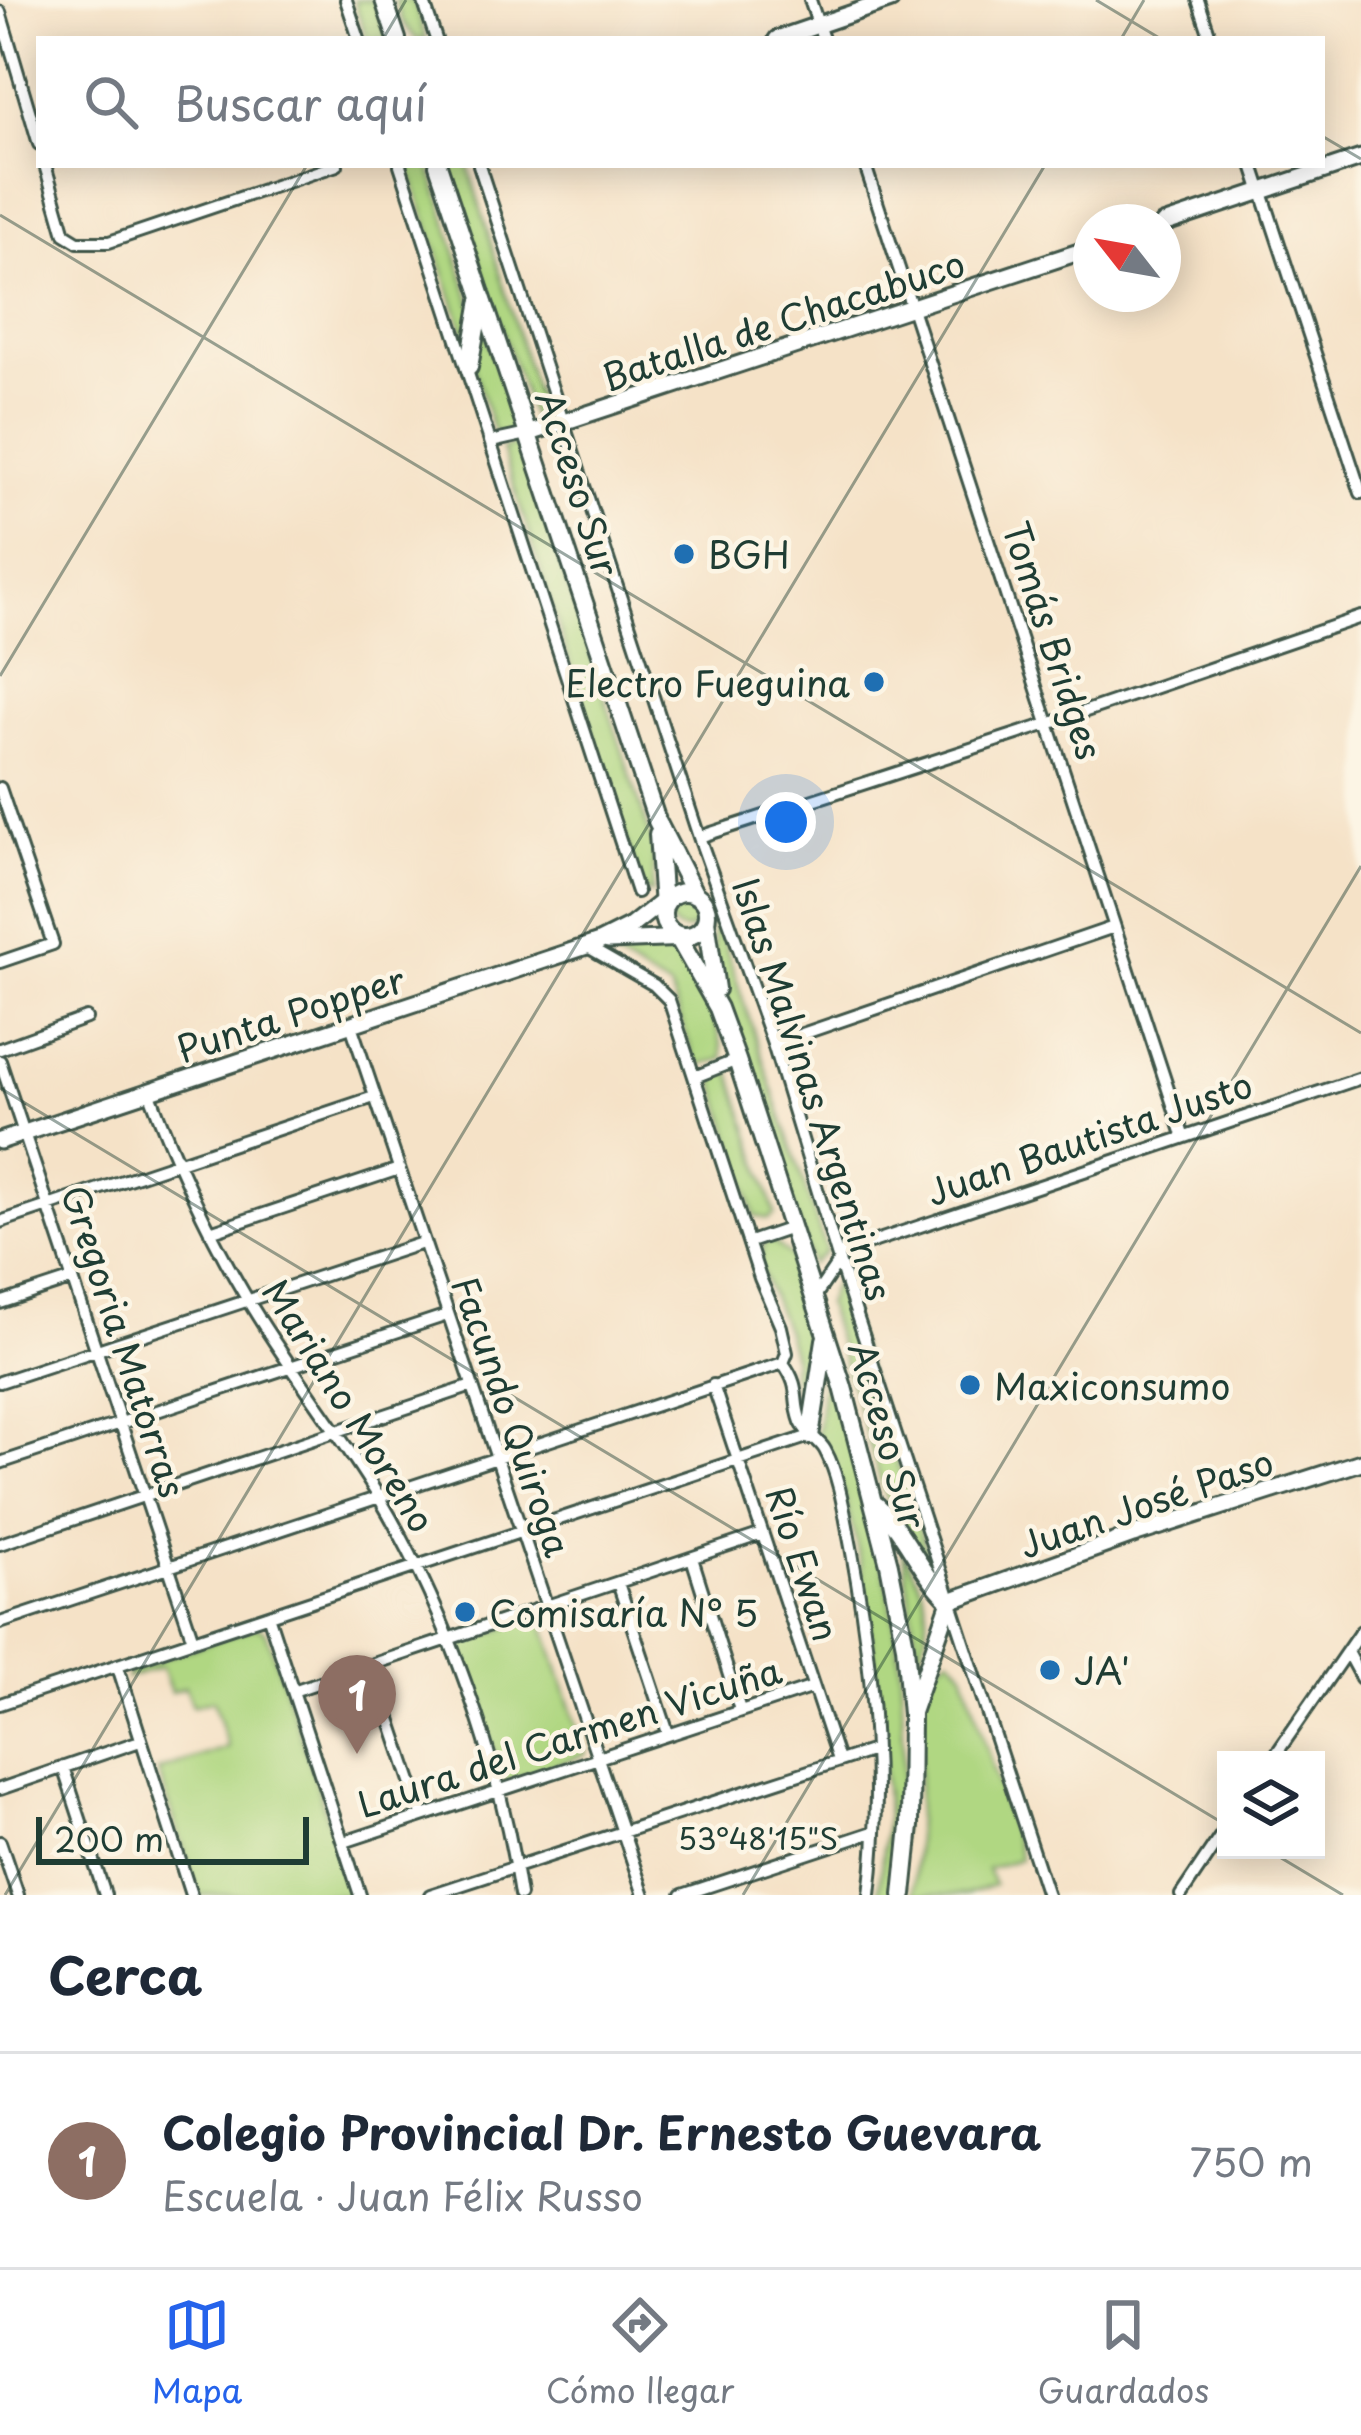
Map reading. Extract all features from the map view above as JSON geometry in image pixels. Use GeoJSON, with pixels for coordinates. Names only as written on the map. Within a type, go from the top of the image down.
{"type":"FeatureCollection","features":[{"type":"Feature","properties":{"kind":"main road"},"geometry":{"type":"LineString","coordinates":[[387,8],[408,36]]}},
{"type":"Feature","properties":{"kind":"main road","name":"Acceso Sur"},"geometry":{"type":"LineString","coordinates":[[439,168],[657,821],[695,895]]}},
{"type":"Feature","properties":{"kind":"main road"},"geometry":{"type":"LineString","coordinates":[[469,368],[482,293]]}},
{"type":"Feature","properties":{"kind":"main road","name":"Acceso Sur"},"geometry":{"type":"LineString","coordinates":[[657,821],[664,901]]}},
{"type":"Feature","properties":{"kind":"main road"},"geometry":{"type":"LineString","coordinates":[[679,890],[695,895],[706,916],[701,932],[682,938],[665,920],[664,901],[679,890]]}},
{"type":"Feature","properties":{"kind":"main road","name":"Acceso Sur"},"geometry":{"type":"LineString","coordinates":[[706,916],[718,1008]]}},
{"type":"Feature","properties":{"kind":"main road","name":"Acceso Sur"},"geometry":{"type":"LineString","coordinates":[[682,938],[718,1008],[737,1060],[877,1505],[905,1645],[911,1714],[910,1826],[903,1895]]}},
{"type":"Feature","properties":{"kind":"main road"},"geometry":{"type":"LineString","coordinates":[[810,1436],[826,1333]]}},
{"type":"Feature","properties":{"kind":"street"},"geometry":{"type":"LineString","coordinates":[[346,0],[358,36]]}},
{"type":"Feature","properties":{"kind":"street"},"geometry":{"type":"LineString","coordinates":[[423,0],[435,36]]}},
{"type":"Feature","properties":{"kind":"street"},"geometry":{"type":"LineString","coordinates":[[810,0],[821,32],[891,0]]}},
{"type":"Feature","properties":{"kind":"street"},"geometry":{"type":"LineString","coordinates":[[1198,0],[1210,36]]}},
{"type":"Feature","properties":{"kind":"street"},"geometry":{"type":"LineString","coordinates":[[0,12],[36,134]]}},
{"type":"Feature","properties":{"kind":"street"},"geometry":{"type":"LineString","coordinates":[[1181,218],[1361,158]]}},
{"type":"Feature","properties":{"kind":"street"},"geometry":{"type":"LineString","coordinates":[[46,168],[65,234],[71,240],[109,242],[328,168]]}},
{"type":"Feature","properties":{"kind":"street"},"geometry":{"type":"LineString","coordinates":[[401,168],[637,892]]}},
{"type":"Feature","properties":{"kind":"street","name":"Islas Malvinas Argentinas"},"geometry":{"type":"LineString","coordinates":[[480,168],[699,837],[773,1044],[838,1258],[1047,1895]]}},
{"type":"Feature","properties":{"kind":"street","name":"Tomás Bridges"},"geometry":{"type":"LineString","coordinates":[[866,168],[1184,1136]]}},
{"type":"Feature","properties":{"kind":"street"},"geometry":{"type":"LineString","coordinates":[[1254,168],[1361,493]]}},
{"type":"Feature","properties":{"kind":"street","name":"Batalla de Chacabuco"},"geometry":{"type":"LineString","coordinates":[[491,442],[563,423],[1073,254]]}},
{"type":"Feature","properties":{"kind":"street"},"geometry":{"type":"LineString","coordinates":[[699,837],[1361,617]]}},
{"type":"Feature","properties":{"kind":"street"},"geometry":{"type":"LineString","coordinates":[[0,788],[52,944],[0,962]]}},
{"type":"Feature","properties":{"kind":"street"},"geometry":{"type":"LineString","coordinates":[[631,926],[654,893],[660,852]]}},
{"type":"Feature","properties":{"kind":"street","name":"Punta Popper"},"geometry":{"type":"LineString","coordinates":[[0,1141],[592,944],[631,926],[664,901]]}},
{"type":"Feature","properties":{"kind":"street"},"geometry":{"type":"LineString","coordinates":[[773,1044],[1114,927]]}},
{"type":"Feature","properties":{"kind":"street","name":"Punta Popper"},"geometry":{"type":"LineString","coordinates":[[592,944],[682,938]]}},
{"type":"Feature","properties":{"kind":"street"},"geometry":{"type":"LineString","coordinates":[[592,944],[663,992],[697,1076],[786,1344],[783,1363],[795,1382],[799,1415],[810,1436],[824,1448],[844,1512],[868,1665],[873,1750],[870,1895]]}},
{"type":"Feature","properties":{"kind":"street"},"geometry":{"type":"LineString","coordinates":[[0,1049],[86,1018]]}},
{"type":"Feature","properties":{"kind":"street","name":"Facundo Quiroga"},"geometry":{"type":"LineString","coordinates":[[352,1025],[644,1895]]}},
{"type":"Feature","properties":{"kind":"street","name":"Gregoria Matorras"},"geometry":{"type":"LineString","coordinates":[[0,1060],[193,1640]]}},
{"type":"Feature","properties":{"kind":"street"},"geometry":{"type":"LineString","coordinates":[[697,1076],[737,1060]]}},
{"type":"Feature","properties":{"kind":"street","name":"Juan Bautista Justo"},"geometry":{"type":"LineString","coordinates":[[838,1258],[1361,1078]]}},
{"type":"Feature","properties":{"kind":"street","name":"Mariano Moreno"},"geometry":{"type":"LineString","coordinates":[[149,1091],[176,1165],[210,1232],[248,1300],[378,1497],[415,1568],[475,1713],[520,1895]]}},
{"type":"Feature","properties":{"kind":"street"},"geometry":{"type":"LineString","coordinates":[[0,1222],[374,1097]]}},
{"type":"Feature","properties":{"kind":"street"},"geometry":{"type":"LineString","coordinates":[[210,1232],[399,1169]]}},
{"type":"Feature","properties":{"kind":"street"},"geometry":{"type":"LineString","coordinates":[[750,1242],[791,1228]]}},
{"type":"Feature","properties":{"kind":"street"},"geometry":{"type":"LineString","coordinates":[[0,1382],[422,1243]]}},
{"type":"Feature","properties":{"kind":"street"},"geometry":{"type":"LineString","coordinates":[[814,1298],[838,1258]]}},
{"type":"Feature","properties":{"kind":"street"},"geometry":{"type":"LineString","coordinates":[[0,1303],[73,1279]]}},
{"type":"Feature","properties":{"kind":"street"},"geometry":{"type":"LineString","coordinates":[[0,1462],[447,1315]]}},
{"type":"Feature","properties":{"kind":"street"},"geometry":{"type":"LineString","coordinates":[[0,1623],[783,1363]]}},
{"type":"Feature","properties":{"kind":"street","name":"Río Ewan"},"geometry":{"type":"LineString","coordinates":[[713,1385],[838,1760]]}},
{"type":"Feature","properties":{"kind":"street"},"geometry":{"type":"LineString","coordinates":[[0,1544],[472,1386]]}},
{"type":"Feature","properties":{"kind":"street"},"geometry":{"type":"LineString","coordinates":[[0,1704],[810,1436]]}},
{"type":"Feature","properties":{"kind":"street","name":"Juan José Paso"},"geometry":{"type":"LineString","coordinates":[[950,1601],[1133,1535],[1361,1462]]}},
{"type":"Feature","properties":{"kind":"street"},"geometry":{"type":"LineString","coordinates":[[877,1505],[893,1520],[928,1580],[950,1601],[911,1714]]}},
{"type":"Feature","properties":{"kind":"street"},"geometry":{"type":"LineString","coordinates":[[292,1691],[762,1534]]}},
{"type":"Feature","properties":{"kind":"street"},"geometry":{"type":"LineString","coordinates":[[692,1558],[740,1710]]}},
{"type":"Feature","properties":{"kind":"street"},"geometry":{"type":"LineString","coordinates":[[618,1582],[668,1733]]}},
{"type":"Feature","properties":{"kind":"street"},"geometry":{"type":"LineString","coordinates":[[268,1618],[360,1895]]}},
{"type":"Feature","properties":{"kind":"street"},"geometry":{"type":"LineString","coordinates":[[1278,1751],[1361,1631]]}},
{"type":"Feature","properties":{"kind":"street"},"geometry":{"type":"LineString","coordinates":[[1347,1652],[1361,1678]]}},
{"type":"Feature","properties":{"kind":"street"},"geometry":{"type":"LineString","coordinates":[[372,1665],[422,1814]]}},
{"type":"Feature","properties":{"kind":"street"},"geometry":{"type":"LineString","coordinates":[[118,1667],[188,1894]]}},
{"type":"Feature","properties":{"kind":"street","name":"Laura del Carmen Vicuña"},"geometry":{"type":"LineString","coordinates":[[344,1842],[813,1687]]}},
{"type":"Feature","properties":{"kind":"street"},"geometry":{"type":"LineString","coordinates":[[0,1789],[140,1742]]}},
{"type":"Feature","properties":{"kind":"street"},"geometry":{"type":"LineString","coordinates":[[430,1895],[873,1750]]}},
{"type":"Feature","properties":{"kind":"street"},"geometry":{"type":"LineString","coordinates":[[63,1767],[105,1895]]}},
{"type":"Feature","properties":{"kind":"street"},"geometry":{"type":"LineString","coordinates":[[682,1895],[873,1832]]}},
{"type":"Feature","properties":{"kind":"street"},"geometry":{"type":"LineString","coordinates":[[1180,1895],[1217,1841]]}},
{"type":"Feature","properties":{"kind":"street"},"geometry":{"type":"LineString","coordinates":[[0,1842],[18,1895]]}},
{"type":"Feature","properties":{"kind":"green space"},"geometry":{"type":"Polygon","coordinates":[[[354,0],[374,0],[386,36],[366,36],[354,0]]]}},
{"type":"Feature","properties":{"kind":"green space"},"geometry":{"type":"Polygon","coordinates":[[[395,0],[413,0],[425,36],[414,36],[395,0]]]}},
{"type":"Feature","properties":{"kind":"green space"},"geometry":{"type":"Polygon","coordinates":[[[409,168],[430,168],[475,313],[465,335],[409,168]]]}},
{"type":"Feature","properties":{"kind":"green space"},"geometry":{"type":"Polygon","coordinates":[[[448,168],[469,168],[537,399],[545,400],[545,417],[532,418],[448,168]]]}},
{"type":"Feature","properties":{"kind":"green space"},"geometry":{"type":"Polygon","coordinates":[[[482,324],[515,423],[511,433],[500,436],[493,430],[473,365],[482,324]]]}},
{"type":"Feature","properties":{"kind":"green space"},"geometry":{"type":"Polygon","coordinates":[[[517,443],[654,847],[652,893],[643,890],[638,877],[502,449],[517,443]]]}},
{"type":"Feature","properties":{"kind":"green space"},"geometry":{"type":"Polygon","coordinates":[[[684,898],[696,902],[700,914],[696,926],[684,930],[672,926],[668,914],[672,902],[684,898]]]}},
{"type":"Feature","properties":{"kind":"green space"},"geometry":{"type":"Polygon","coordinates":[[[711,903],[826,1251],[811,1264],[715,966],[711,903]]]}},
{"type":"Feature","properties":{"kind":"green space"},"geometry":{"type":"Polygon","coordinates":[[[599,948],[664,948],[681,956],[707,999],[723,1059],[697,1065],[670,989],[599,948]]]}},
{"type":"Feature","properties":{"kind":"green space"},"geometry":{"type":"Polygon","coordinates":[[[730,1070],[775,1214],[768,1219],[755,1216],[713,1076],[730,1070]]]}},
{"type":"Feature","properties":{"kind":"green space"},"geometry":{"type":"Polygon","coordinates":[[[773,1241],[791,1257],[819,1348],[807,1424],[786,1332],[759,1264],[765,1242],[773,1241]]]}},
{"type":"Feature","properties":{"kind":"green space"},"geometry":{"type":"Polygon","coordinates":[[[834,1282],[937,1583],[890,1511],[826,1304],[834,1282]]]}},
{"type":"Feature","properties":{"kind":"green space"},"geometry":{"type":"Polygon","coordinates":[[[825,1362],[874,1527],[899,1658],[903,1762],[894,1895],[878,1895],[887,1815],[879,1695],[861,1563],[844,1493],[817,1434],[825,1362]]]}},
{"type":"Feature","properties":{"kind":"green space"},"geometry":{"type":"Polygon","coordinates":[[[902,1549],[926,1601],[927,1626],[919,1658],[902,1549]]]}},
{"type":"Feature","properties":{"kind":"green space"},"geometry":{"type":"Polygon","coordinates":[[[541,1616],[586,1754],[505,1782],[457,1645],[541,1616]]]}},
{"type":"Feature","properties":{"kind":"green space"},"geometry":{"type":"Polygon","coordinates":[[[256,1627],[266,1632],[353,1895],[199,1895],[158,1771],[228,1747],[213,1700],[192,1706],[185,1687],[171,1692],[162,1667],[127,1675],[132,1668],[256,1627]]]}},
{"type":"Feature","properties":{"kind":"green space"},"geometry":{"type":"Polygon","coordinates":[[[950,1656],[963,1670],[1020,1859],[987,1869],[994,1885],[966,1895],[913,1895],[923,1696],[936,1665],[950,1656]]]}},
{"type":"Feature","properties":{"kind":"place","name":"BGH"},"geometry":{"type":"Point","coordinates":[684,554]}},
{"type":"Feature","properties":{"kind":"place","name":"Electro Fueguina"},"geometry":{"type":"Point","coordinates":[874,682]}},
{"type":"Feature","properties":{"kind":"place","name":"Maxiconsumo"},"geometry":{"type":"Point","coordinates":[970,1385]}},
{"type":"Feature","properties":{"kind":"place","name":"Comisaría N° 5"},"geometry":{"type":"Point","coordinates":[465,1612]}},
{"type":"Feature","properties":{"kind":"place","name":"JA'"},"geometry":{"type":"Point","coordinates":[1050,1670]}},
{"type":"Feature","properties":{"kind":"place","name":"Colegio Provincial Dr. Ernesto Guevara"},"geometry":{"type":"Point","coordinates":[357,1754]}}]}
